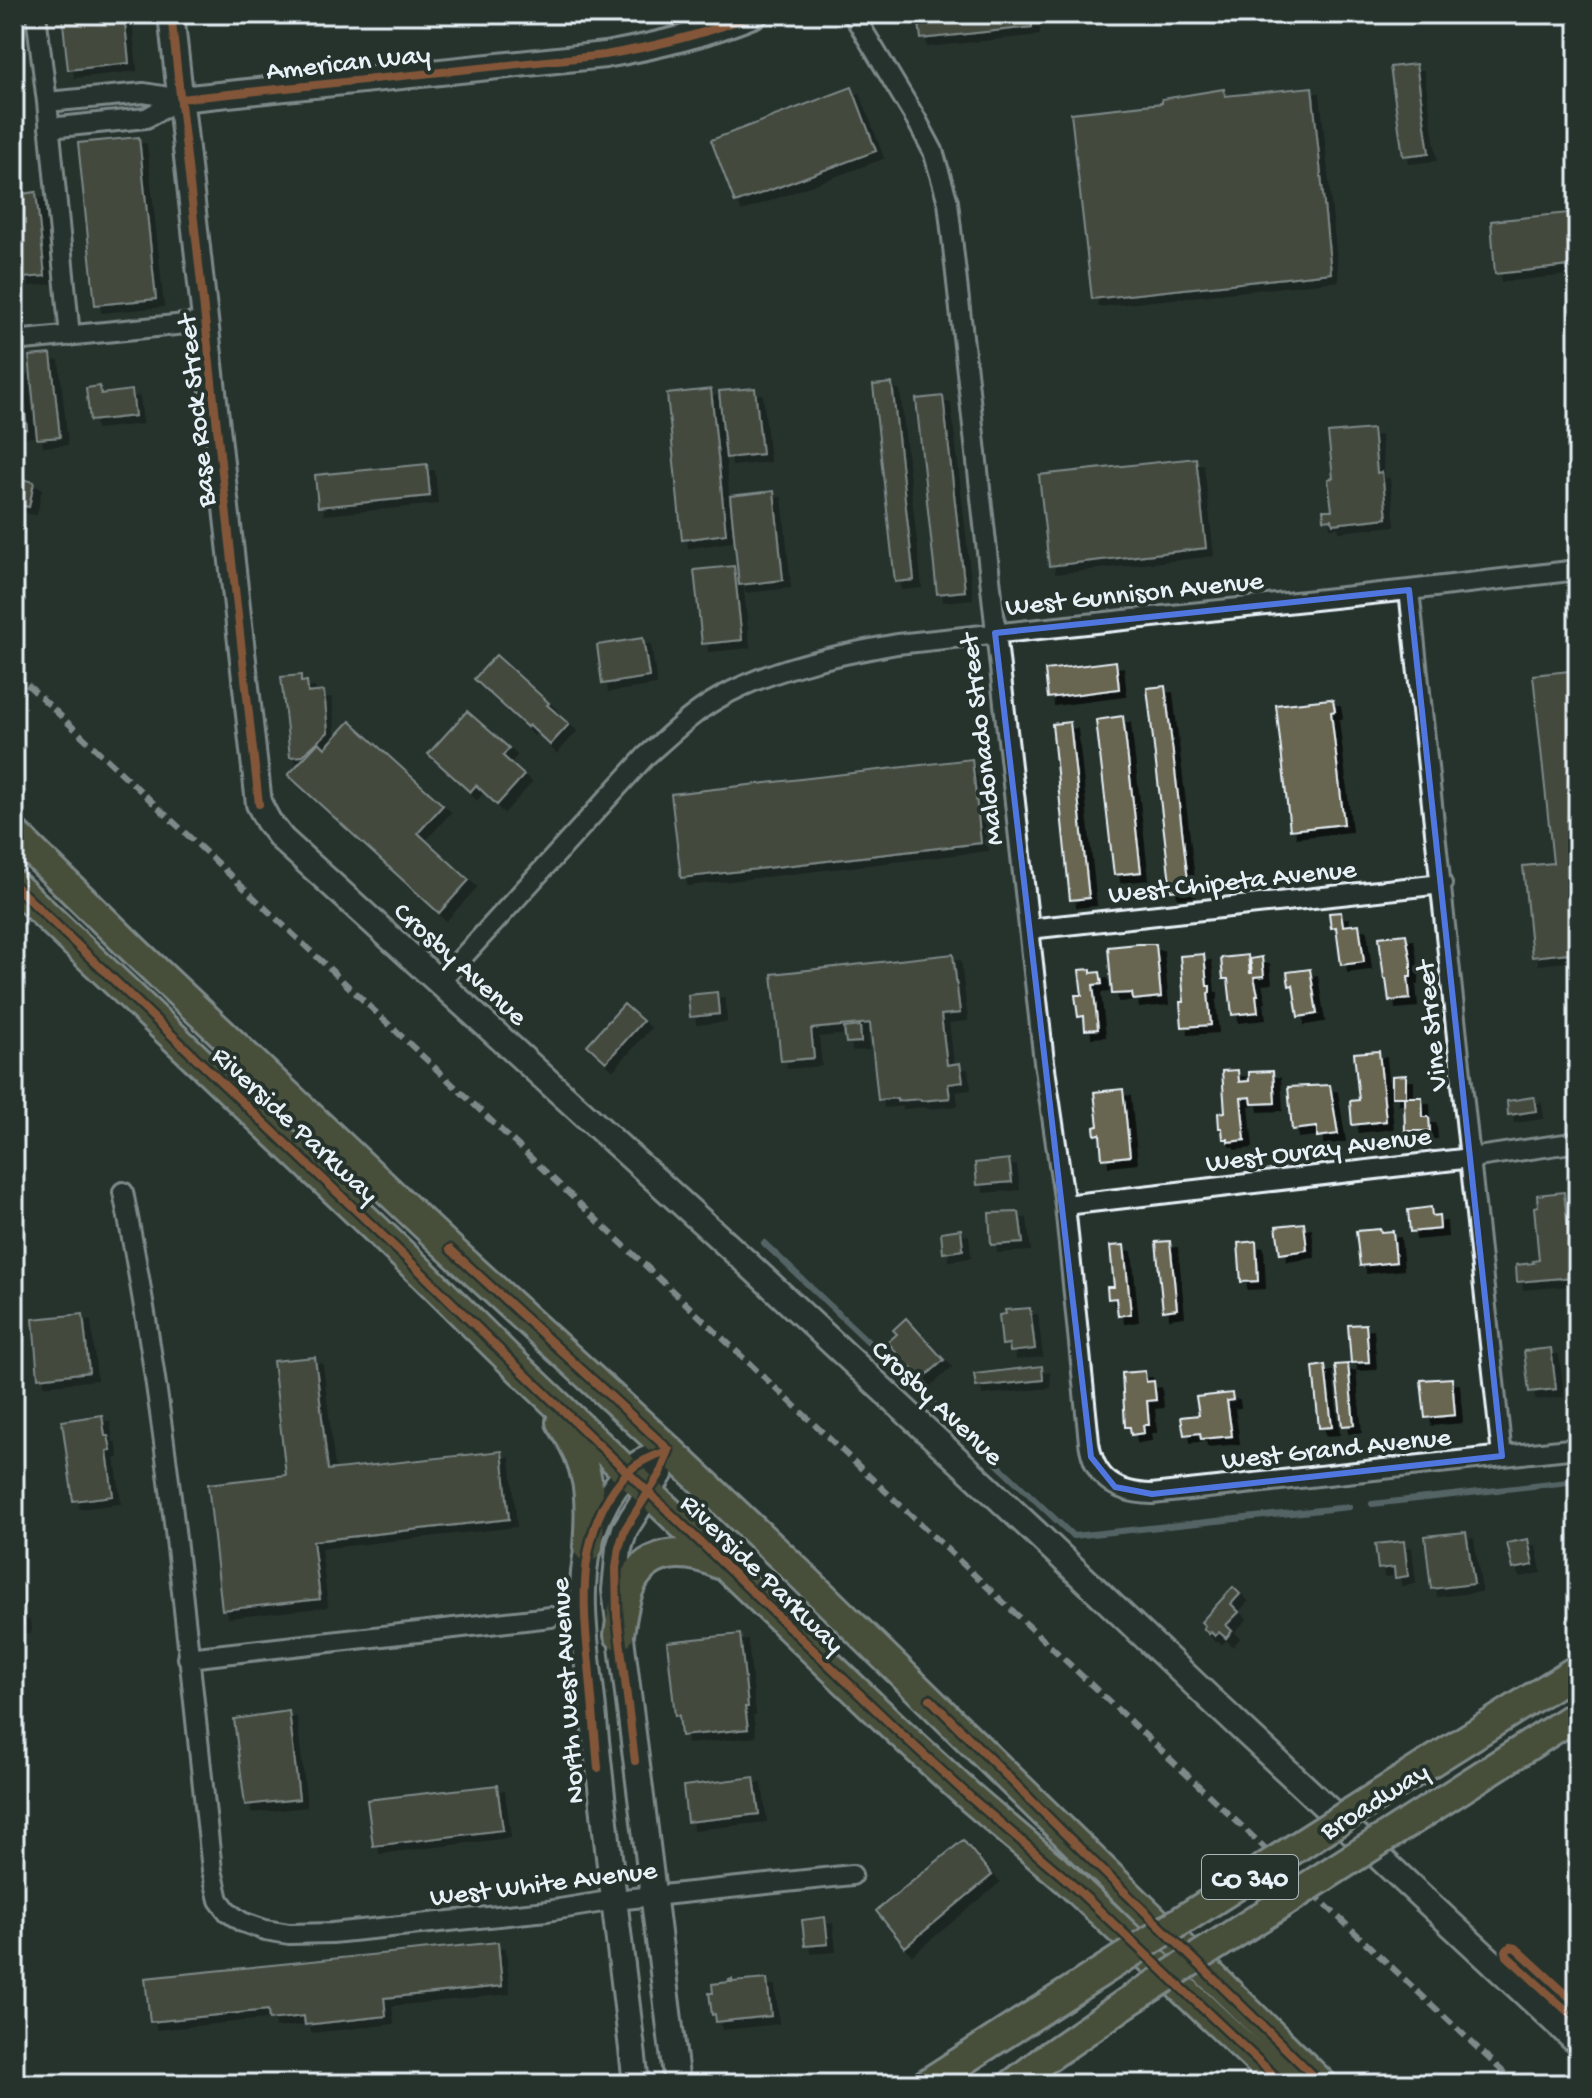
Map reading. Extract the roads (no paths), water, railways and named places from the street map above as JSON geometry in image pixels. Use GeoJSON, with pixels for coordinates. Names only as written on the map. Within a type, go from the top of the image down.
{"type":"FeatureCollection","features":[{"type":"Feature","properties":{"kind":"main road","name":"Riverside Parkway"},"geometry":{"type":"LineString","coordinates":[[14,833],[126,943],[450,1249],[669,1450],[930,1699],[1322,2084]]}},
{"type":"Feature","properties":{"kind":"main road","name":"Riverside Parkway"},"geometry":{"type":"LineString","coordinates":[[14,885],[897,1730],[1066,1879],[1283,2084]]}},
{"type":"Feature","properties":{"kind":"main road"},"geometry":{"type":"LineString","coordinates":[[533,1382],[572,1437],[584,1465],[591,1495],[588,1547]]}},
{"type":"Feature","properties":{"kind":"main road"},"geometry":{"type":"LineString","coordinates":[[619,1635],[629,1588],[645,1565],[655,1559],[680,1553],[705,1558],[729,1569]]}},
{"type":"Feature","properties":{"kind":"main road","name":"Broadway"},"geometry":{"type":"LineString","coordinates":[[926,2084],[1578,1669]]}},
{"type":"Feature","properties":{"kind":"main road","name":"Broadway"},"geometry":{"type":"LineString","coordinates":[[1013,2084],[1126,2003],[1578,1714]]}},
{"type":"Feature","properties":{"kind":"street"},"geometry":{"type":"LineString","coordinates":[[36,14],[70,336]]}},
{"type":"Feature","properties":{"kind":"street","name":"Base Rock Street"},"geometry":{"type":"LineString","coordinates":[[171,14],[259,804]]}},
{"type":"Feature","properties":{"kind":"street","name":"American Way"},"geometry":{"type":"LineString","coordinates":[[180,99],[605,55],[691,37],[755,14]]}},
{"type":"Feature","properties":{"kind":"street","name":"Maldonado Street"},"geometry":{"type":"LineString","coordinates":[[853,14],[933,151],[948,202],[1049,1103],[1065,1205],[1091,1457],[1096,1469],[1105,1478]]}},
{"type":"Feature","properties":{"kind":"street"},"geometry":{"type":"LineString","coordinates":[[47,102],[144,93],[180,99]]}},
{"type":"Feature","properties":{"kind":"street"},"geometry":{"type":"LineString","coordinates":[[49,128],[146,118],[180,99]]}},
{"type":"Feature","properties":{"kind":"street"},"geometry":{"type":"LineString","coordinates":[[14,341],[206,322]]}},
{"type":"Feature","properties":{"kind":"street","name":"West Gunnison Avenue"},"geometry":{"type":"LineString","coordinates":[[440,982],[646,756],[718,698],[768,675],[837,655],[897,644],[1578,570]]}},
{"type":"Feature","properties":{"kind":"street","name":"Vine Street"},"geometry":{"type":"LineString","coordinates":[[1409,590],[1502,1456]]}},
{"type":"Feature","properties":{"kind":"street","name":"Crosby Avenue"},"geometry":{"type":"LineString","coordinates":[[259,804],[282,839],[745,1261],[1578,2043]]}},
{"type":"Feature","properties":{"kind":"street","name":"West Chipeta Avenue"},"geometry":{"type":"LineString","coordinates":[[1029,929],[1442,884]]}},
{"type":"Feature","properties":{"kind":"street","name":"West Ouray Avenue"},"geometry":{"type":"LineString","coordinates":[[1065,1205],[1471,1158],[1578,1142]]}},
{"type":"Feature","properties":{"kind":"street"},"geometry":{"type":"LineString","coordinates":[[123,1192],[138,1267],[161,1420],[188,1658],[551,1617]]}},
{"type":"Feature","properties":{"kind":"street","name":"West Grand Avenue"},"geometry":{"type":"LineString","coordinates":[[1105,1478],[1115,1487],[1133,1493],[1152,1494],[1578,1448]]}},
{"type":"Feature","properties":{"kind":"street","name":"North West Avenue"},"geometry":{"type":"LineString","coordinates":[[636,2084],[598,1768],[585,1622],[584,1572],[588,1547],[606,1502],[628,1472],[643,1461],[669,1450]]}},
{"type":"Feature","properties":{"kind":"street","name":"North West Avenue"},"geometry":{"type":"LineString","coordinates":[[669,1450],[660,1474],[632,1517],[619,1548],[615,1590],[677,2084]]}},
{"type":"Feature","properties":{"kind":"street","name":"West White Avenue"},"geometry":{"type":"LineString","coordinates":[[188,1658],[215,1888],[228,1912],[242,1922],[265,1930],[289,1934],[332,1933],[852,1875]]}},
{"type":"Feature","properties":{"kind":"waterway"},"geometry":{"type":"LineString","coordinates":[[764,1243],[1073,1536],[1349,1507]]}},
{"type":"Feature","properties":{"kind":"waterway"},"geometry":{"type":"LineString","coordinates":[[1372,1504],[1578,1481]]}},
{"type":"Feature","properties":{"kind":"railway"},"geometry":{"type":"LineString","coordinates":[[14,672],[1516,2084]]}}]}
